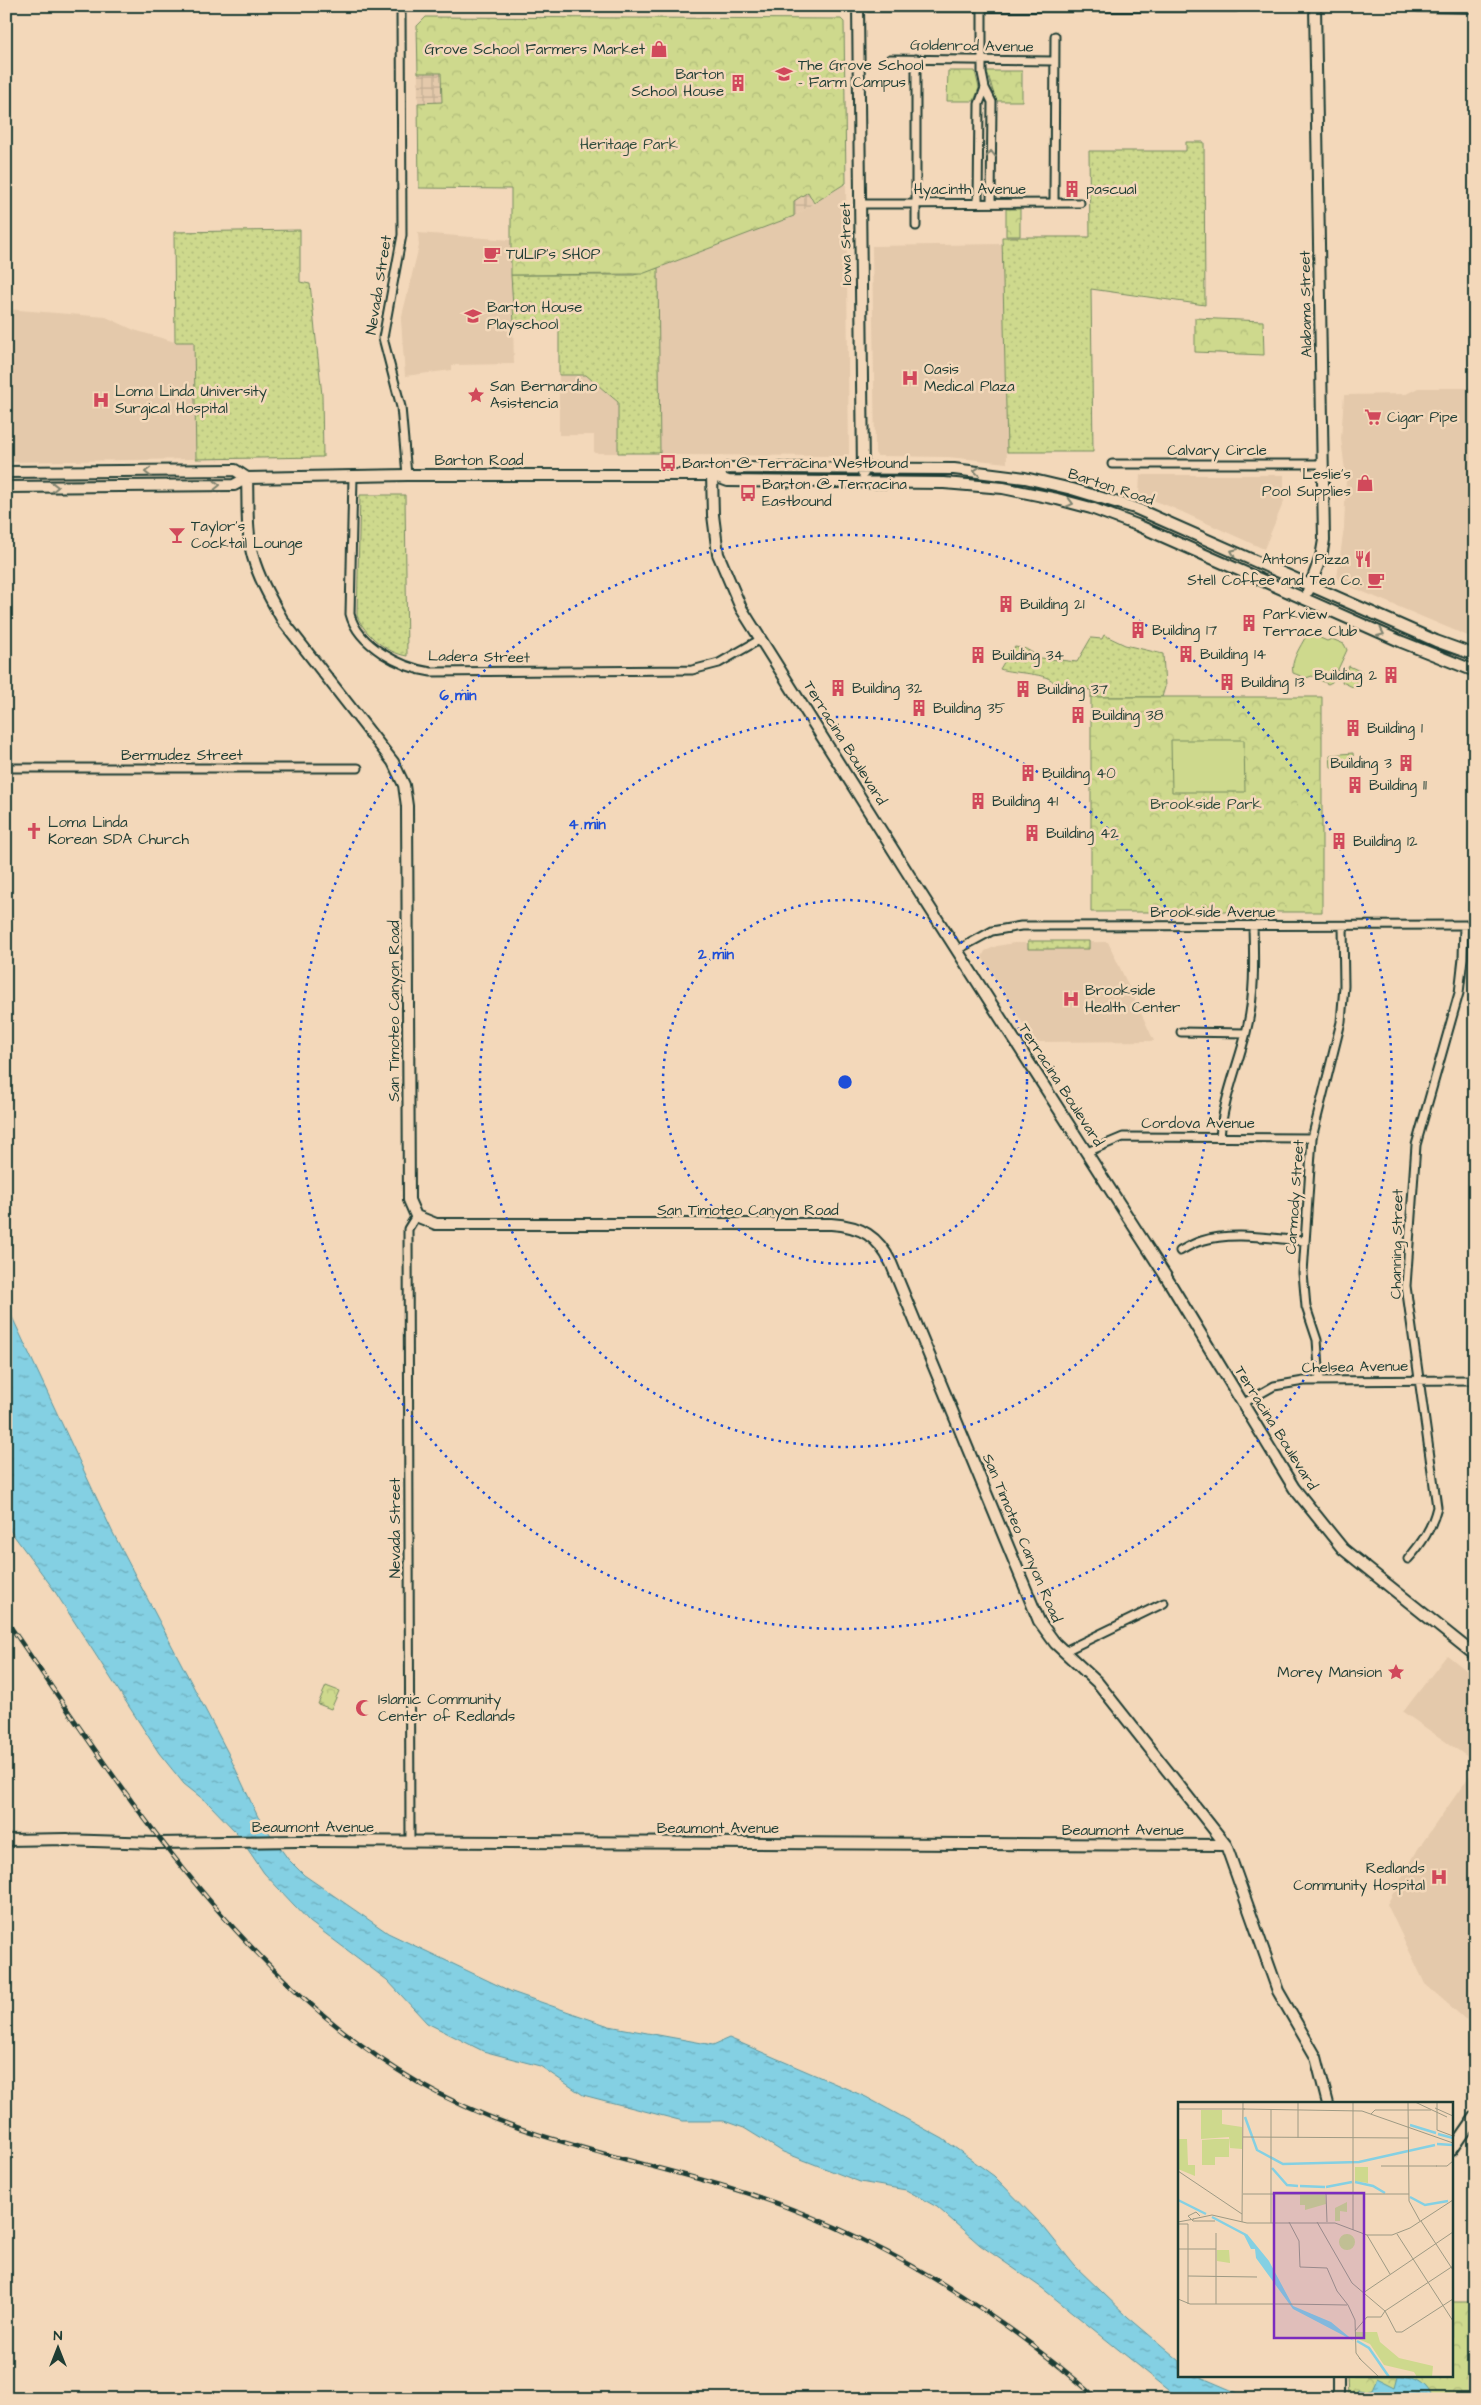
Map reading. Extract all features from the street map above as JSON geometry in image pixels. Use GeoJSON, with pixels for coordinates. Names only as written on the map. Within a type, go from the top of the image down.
{"type":"FeatureCollection","features":[{"type":"Feature","properties":{"kind":"main road","name":"Iowa Street"},"geometry":{"type":"LineString","coordinates":[[858,6],[863,481]]}},
{"type":"Feature","properties":{"kind":"main road"},"geometry":{"type":"LineString","coordinates":[[868,6],[1235,6]]}},
{"type":"Feature","properties":{"kind":"main road","name":"Alabama Street"},"geometry":{"type":"LineString","coordinates":[[1305,599],[1324,543],[1315,6]]}},
{"type":"Feature","properties":{"kind":"main road"},"geometry":{"type":"LineString","coordinates":[[1419,6],[1475,7]]}},
{"type":"Feature","properties":{"kind":"main road","name":"Barton Road"},"geometry":{"type":"LineString","coordinates":[[712,475],[728,468],[863,468],[954,469],[1026,478],[1135,508],[1436,641],[1475,655]]}},
{"type":"Feature","properties":{"kind":"main road","name":"Barton Road"},"geometry":{"type":"LineString","coordinates":[[6,472],[235,470],[246,478]]}},
{"type":"Feature","properties":{"kind":"main road","name":"Barton Road"},"geometry":{"type":"LineString","coordinates":[[6,487],[234,485],[246,478],[407,475],[712,475],[728,481],[944,483],[1003,488],[1091,508],[1137,525],[1409,645],[1475,671]]}},
{"type":"Feature","properties":{"kind":"main road","name":"Terracina Boulevard"},"geometry":{"type":"LineString","coordinates":[[712,475],[713,515],[718,554],[741,608],[1165,1275],[1294,1488],[1343,1549],[1474,1653]]}},
{"type":"Feature","properties":{"kind":"main road","name":"San Timoteo Canyon Road"},"geometry":{"type":"LineString","coordinates":[[246,478],[253,558],[273,603],[283,621],[393,762],[404,785],[407,806],[409,1200],[416,1216],[436,1224],[831,1224],[855,1227],[870,1234],[882,1246],[891,1262],[1039,1621],[1055,1643],[1098,1683],[1226,1845],[1278,1991],[1316,2057],[1327,2102]]}},
{"type":"Feature","properties":{"kind":"main road"},"geometry":{"type":"LineString","coordinates":[[1022,492],[1026,478]]}},
{"type":"Feature","properties":{"kind":"main road","name":"Beaumont Avenue"},"geometry":{"type":"LineString","coordinates":[[6,1840],[157,1843],[297,1841],[1226,1845]]}},
{"type":"Feature","properties":{"kind":"main road"},"geometry":{"type":"LineString","coordinates":[[1454,2147],[1475,2117]]}},
{"type":"Feature","properties":{"kind":"main road"},"geometry":{"type":"LineString","coordinates":[[1338,2378],[1338,2399]]}},
{"type":"Feature","properties":{"kind":"street","name":"Nevada Street"},"geometry":{"type":"LineString","coordinates":[[401,6],[402,235],[383,338],[401,407],[407,475]]}},
{"type":"Feature","properties":{"kind":"street"},"geometry":{"type":"LineString","coordinates":[[982,6],[982,60],[985,88],[992,102],[991,203]]}},
{"type":"Feature","properties":{"kind":"street"},"geometry":{"type":"LineString","coordinates":[[1054,36],[1054,203]]}},
{"type":"Feature","properties":{"kind":"street","name":"Goldenrod Avenue"},"geometry":{"type":"LineString","coordinates":[[890,59],[1054,61]]}},
{"type":"Feature","properties":{"kind":"street"},"geometry":{"type":"LineString","coordinates":[[916,59],[916,226]]}},
{"type":"Feature","properties":{"kind":"street"},"geometry":{"type":"LineString","coordinates":[[978,204],[979,104],[985,88]]}},
{"type":"Feature","properties":{"kind":"street","name":"Hyacinth Avenue"},"geometry":{"type":"LineString","coordinates":[[860,204],[1080,204]]}},
{"type":"Feature","properties":{"kind":"street","name":"Calvary Circle"},"geometry":{"type":"LineString","coordinates":[[1112,464],[1322,464]]}},
{"type":"Feature","properties":{"kind":"street","name":"Ladera Street"},"geometry":{"type":"LineString","coordinates":[[353,476],[350,614],[352,622],[372,644],[396,661],[412,668],[431,672],[692,670],[706,667],[733,656],[761,639]]}},
{"type":"Feature","properties":{"kind":"street","name":"Bermudez Street"},"geometry":{"type":"LineString","coordinates":[[6,768],[358,768]]}},
{"type":"Feature","properties":{"kind":"street","name":"Brookside Avenue"},"geometry":{"type":"LineString","coordinates":[[957,950],[992,931],[1011,926],[1475,926]]}},
{"type":"Feature","properties":{"kind":"street"},"geometry":{"type":"LineString","coordinates":[[1220,1137],[1224,1105],[1246,1033],[1254,983],[1253,926]]}},
{"type":"Feature","properties":{"kind":"street","name":"Carmody Street"},"geometry":{"type":"LineString","coordinates":[[1320,1381],[1317,1340],[1303,1288],[1312,1138],[1341,1022],[1344,986],[1343,926]]}},
{"type":"Feature","properties":{"kind":"street","name":"Channing Street"},"geometry":{"type":"LineString","coordinates":[[1408,1559],[1422,1542],[1434,1522],[1437,1507],[1421,1380],[1406,1286],[1412,1177],[1416,1145],[1459,993],[1464,926]]}},
{"type":"Feature","properties":{"kind":"street"},"geometry":{"type":"LineString","coordinates":[[1181,1032],[1246,1033]]}},
{"type":"Feature","properties":{"kind":"street","name":"Cordova Avenue"},"geometry":{"type":"LineString","coordinates":[[1087,1152],[1123,1137],[1312,1138]]}},
{"type":"Feature","properties":{"kind":"street","name":"Nevada Street"},"geometry":{"type":"LineString","coordinates":[[410,1842],[408,1230],[416,1216]]}},
{"type":"Feature","properties":{"kind":"street"},"geometry":{"type":"LineString","coordinates":[[1180,1251],[1201,1241],[1214,1238],[1233,1237],[1306,1241]]}},
{"type":"Feature","properties":{"kind":"street","name":"Chelsea Avenue"},"geometry":{"type":"LineString","coordinates":[[1242,1404],[1279,1385],[1320,1381],[1475,1380]]}},
{"type":"Feature","properties":{"kind":"street"},"geometry":{"type":"LineString","coordinates":[[1065,1651],[1164,1603]]}},
{"type":"Feature","properties":{"kind":"shaded area"},"geometry":{"type":"Polygon","coordinates":[[[418,73],[441,73],[442,103],[418,103],[418,73]]]}},
{"type":"Feature","properties":{"kind":"shaded area"},"geometry":{"type":"Polygon","coordinates":[[[846,183],[849,454],[847,456],[660,455],[658,268],[794,216],[846,183]]]}},
{"type":"Feature","properties":{"kind":"shaded area"},"geometry":{"type":"Polygon","coordinates":[[[808,191],[814,203],[794,216],[794,201],[808,191]]]}},
{"type":"Feature","properties":{"kind":"shaded area"},"geometry":{"type":"Polygon","coordinates":[[[418,233],[511,240],[514,364],[452,365],[452,370],[405,376],[401,320],[419,246],[418,233]]]}},
{"type":"Feature","properties":{"kind":"shaded area"},"geometry":{"type":"Polygon","coordinates":[[[1002,244],[1007,463],[948,457],[877,456],[875,453],[872,246],[1002,244]]]}},
{"type":"Feature","properties":{"kind":"shaded area","name":"Loma Linda University Surgical Hospital"},"geometry":{"type":"Polygon","coordinates":[[[6,309],[106,317],[134,330],[175,342],[194,342],[196,459],[6,462],[6,309]]]}},
{"type":"Feature","properties":{"kind":"shaded area"},"geometry":{"type":"Polygon","coordinates":[[[559,375],[586,375],[618,402],[618,453],[594,453],[594,435],[559,435],[559,375]]]}},
{"type":"Feature","properties":{"kind":"shaded area"},"geometry":{"type":"Polygon","coordinates":[[[1418,388],[1469,388],[1475,395],[1475,639],[1342,583],[1337,578],[1344,528],[1346,478],[1341,439],[1344,395],[1406,394],[1418,388]]]}},
{"type":"Feature","properties":{"kind":"shaded area"},"geometry":{"type":"Polygon","coordinates":[[[1140,475],[1284,475],[1284,501],[1264,549],[1171,507],[1139,495],[1140,475]]]}},
{"type":"Feature","properties":{"kind":"shaded area","name":"Brookside Health Center"},"geometry":{"type":"Polygon","coordinates":[[[1108,942],[1154,1041],[1034,1042],[982,957],[985,951],[997,946],[1014,943],[1108,942]]]}},
{"type":"Feature","properties":{"kind":"shaded area"},"geometry":{"type":"Polygon","coordinates":[[[1447,1655],[1475,1677],[1475,1762],[1403,1712],[1447,1655]]]}},
{"type":"Feature","properties":{"kind":"shaded area","name":"Redlands Community Hospital"},"geometry":{"type":"Polygon","coordinates":[[[1475,1768],[1475,2022],[1465,2019],[1425,1984],[1387,1904],[1418,1849],[1475,1768]]]}},
{"type":"Feature","properties":{"kind":"green space","name":"Heritage Park"},"geometry":{"type":"Polygon","coordinates":[[[426,17],[841,19],[844,22],[846,183],[814,203],[808,192],[794,201],[794,216],[642,274],[511,275],[511,189],[419,188],[418,103],[442,102],[441,73],[418,73],[417,26],[426,17]]]}},
{"type":"Feature","properties":{"kind":"green space"},"geometry":{"type":"Polygon","coordinates":[[[948,71],[975,71],[979,88],[974,101],[947,101],[948,71]]]}},
{"type":"Feature","properties":{"kind":"green space"},"geometry":{"type":"Polygon","coordinates":[[[987,71],[1022,71],[1022,101],[996,101],[987,71]]]}},
{"type":"Feature","properties":{"kind":"green space"},"geometry":{"type":"Polygon","coordinates":[[[1186,142],[1204,142],[1205,305],[1091,289],[1093,452],[1007,452],[1002,237],[1090,237],[1089,151],[1186,151],[1186,142]]]}},
{"type":"Feature","properties":{"kind":"green space"},"geometry":{"type":"Polygon","coordinates":[[[1006,209],[1020,209],[1020,236],[1006,236],[1006,209]]]}},
{"type":"Feature","properties":{"kind":"green space"},"geometry":{"type":"Polygon","coordinates":[[[300,230],[300,282],[310,284],[322,395],[323,457],[196,459],[194,342],[175,342],[174,232],[300,230]]]}},
{"type":"Feature","properties":{"kind":"green space"},"geometry":{"type":"Polygon","coordinates":[[[658,268],[660,453],[618,453],[618,402],[586,375],[559,375],[559,326],[514,323],[511,275],[634,275],[658,268]]]}},
{"type":"Feature","properties":{"kind":"green space"},"geometry":{"type":"Polygon","coordinates":[[[1195,318],[1263,321],[1264,355],[1195,352],[1195,318]]]}},
{"type":"Feature","properties":{"kind":"green space"},"geometry":{"type":"Polygon","coordinates":[[[360,495],[405,495],[407,656],[384,647],[365,630],[357,616],[360,495]]]}},
{"type":"Feature","properties":{"kind":"green space"},"geometry":{"type":"Polygon","coordinates":[[[1311,634],[1327,641],[1332,639],[1344,644],[1347,650],[1332,682],[1328,684],[1312,676],[1306,678],[1293,673],[1292,668],[1296,654],[1306,636],[1311,634]]]}},
{"type":"Feature","properties":{"kind":"green space"},"geometry":{"type":"Polygon","coordinates":[[[1104,635],[1125,645],[1163,654],[1165,687],[1162,697],[1091,697],[1091,690],[1068,687],[1064,690],[1063,684],[1059,682],[1055,684],[1046,677],[1000,669],[1015,647],[1026,649],[1041,658],[1077,662],[1091,638],[1102,639],[1104,635]]]}},
{"type":"Feature","properties":{"kind":"green space"},"geometry":{"type":"Polygon","coordinates":[[[1349,666],[1362,672],[1355,688],[1342,682],[1349,666]]]}},
{"type":"Feature","properties":{"kind":"green space","name":"Brookside Park"},"geometry":{"type":"Polygon","coordinates":[[[1091,697],[1322,697],[1322,912],[1091,912],[1091,697]]]}},
{"type":"Feature","properties":{"kind":"green space"},"geometry":{"type":"Polygon","coordinates":[[[1171,740],[1244,740],[1245,792],[1172,792],[1171,740]]]}},
{"type":"Feature","properties":{"kind":"green space"},"geometry":{"type":"Polygon","coordinates":[[[1353,753],[1354,765],[1331,767],[1330,755],[1353,753]]]}},
{"type":"Feature","properties":{"kind":"green space"},"geometry":{"type":"Polygon","coordinates":[[[1028,941],[1089,941],[1089,949],[1028,949],[1028,941]]]}},
{"type":"Feature","properties":{"kind":"green space"},"geometry":{"type":"Polygon","coordinates":[[[326,1686],[339,1691],[331,1709],[318,1704],[326,1686]]]}},
{"type":"Feature","properties":{"kind":"green space"},"geometry":{"type":"Polygon","coordinates":[[[1454,2302],[1475,2302],[1475,2399],[1354,2399],[1348,2396],[1347,2378],[1454,2378],[1454,2302]]]}},
{"type":"Feature","properties":{"kind":"water"},"geometry":{"type":"Polygon","coordinates":[[[6,1304],[112,1531],[228,1753],[258,1817],[288,1859],[304,1875],[388,1933],[512,1992],[609,2026],[713,2045],[729,2038],[866,2097],[943,2139],[994,2176],[1042,2225],[1075,2266],[1128,2317],[1178,2359],[1178,2378],[1203,2378],[1252,2399],[1180,2399],[1042,2288],[980,2245],[937,2207],[906,2190],[860,2182],[783,2152],[744,2128],[724,2121],[683,2121],[583,2095],[540,2066],[483,2051],[427,2023],[387,1980],[310,1922],[264,1873],[236,1832],[209,1804],[184,1784],[159,1753],[52,1587],[6,1525],[6,1304]]]}},
{"type":"Feature","properties":{"kind":"water"},"geometry":{"type":"Polygon","coordinates":[[[1377,2378],[1395,2387],[1397,2378],[1412,2378],[1427,2389],[1431,2399],[1360,2399],[1356,2394],[1358,2390],[1366,2391],[1372,2389],[1377,2378]]]}},
{"type":"Feature","properties":{"kind":"railway"},"geometry":{"type":"LineString","coordinates":[[6,1620],[94,1748],[188,1875],[240,1935],[295,1990],[355,2040],[419,2083],[455,2102],[492,2118],[569,2144],[727,2187],[778,2204],[828,2224],[877,2247],[970,2301],[1057,2364],[1098,2399]]}},
{"type":"Feature","properties":{"kind":"place","name":"Grove School Farmers Market"},"geometry":{"type":"Point","coordinates":[659,49]}},
{"type":"Feature","properties":{"kind":"place","name":"The Grove School - Farm Campus"},"geometry":{"type":"Point","coordinates":[784,74]}},
{"type":"Feature","properties":{"kind":"place","name":"Barton School House"},"geometry":{"type":"Point","coordinates":[738,83]}},
{"type":"Feature","properties":{"kind":"place","name":"pascual"},"geometry":{"type":"Point","coordinates":[1072,189]}},
{"type":"Feature","properties":{"kind":"place","name":"TULIP's SHOP"},"geometry":{"type":"Point","coordinates":[492,254]}},
{"type":"Feature","properties":{"kind":"place","name":"Barton House Playschool"},"geometry":{"type":"Point","coordinates":[473,316]}},
{"type":"Feature","properties":{"kind":"place","name":"Oasis Medical Plaza"},"geometry":{"type":"Point","coordinates":[910,378]}},
{"type":"Feature","properties":{"kind":"place","name":"San Bernardino Asistencia"},"geometry":{"type":"Point","coordinates":[476,395]}},
{"type":"Feature","properties":{"kind":"place","name":"Loma Linda University Surgical Hospital"},"geometry":{"type":"Point","coordinates":[101,400]}},
{"type":"Feature","properties":{"kind":"place","name":"Cigar Pipe"},"geometry":{"type":"Point","coordinates":[1373,417]}},
{"type":"Feature","properties":{"kind":"place","name":"Barton @ Terracina Westbound"},"geometry":{"type":"Point","coordinates":[668,463]}},
{"type":"Feature","properties":{"kind":"place","name":"Leslie's Pool Supplies"},"geometry":{"type":"Point","coordinates":[1365,483]}},
{"type":"Feature","properties":{"kind":"place","name":"Barton @ Terracina Eastbound"},"geometry":{"type":"Point","coordinates":[748,493]}},
{"type":"Feature","properties":{"kind":"place","name":"Taylor's Cocktail Lounge"},"geometry":{"type":"Point","coordinates":[177,535]}},
{"type":"Feature","properties":{"kind":"place","name":"Antons Pizza"},"geometry":{"type":"Point","coordinates":[1363,559]}},
{"type":"Feature","properties":{"kind":"place","name":"Stell Coffee and Tea Co."},"geometry":{"type":"Point","coordinates":[1376,580]}},
{"type":"Feature","properties":{"kind":"place","name":"Building 21"},"geometry":{"type":"Point","coordinates":[1006,604]}},
{"type":"Feature","properties":{"kind":"place","name":"Parkview Terrace Club"},"geometry":{"type":"Point","coordinates":[1249,623]}},
{"type":"Feature","properties":{"kind":"place","name":"Building 17"},"geometry":{"type":"Point","coordinates":[1138,630]}},
{"type":"Feature","properties":{"kind":"place","name":"Building 14"},"geometry":{"type":"Point","coordinates":[1186,654]}},
{"type":"Feature","properties":{"kind":"place","name":"Building 34"},"geometry":{"type":"Point","coordinates":[978,655]}},
{"type":"Feature","properties":{"kind":"place","name":"Building 2"},"geometry":{"type":"Point","coordinates":[1391,675]}},
{"type":"Feature","properties":{"kind":"place","name":"Building 13"},"geometry":{"type":"Point","coordinates":[1227,682]}},
{"type":"Feature","properties":{"kind":"place","name":"Building 32"},"geometry":{"type":"Point","coordinates":[838,688]}},
{"type":"Feature","properties":{"kind":"place","name":"Building 37"},"geometry":{"type":"Point","coordinates":[1023,689]}},
{"type":"Feature","properties":{"kind":"place","name":"Building 35"},"geometry":{"type":"Point","coordinates":[919,708]}},
{"type":"Feature","properties":{"kind":"place","name":"Building 38"},"geometry":{"type":"Point","coordinates":[1078,715]}},
{"type":"Feature","properties":{"kind":"place","name":"Building 1"},"geometry":{"type":"Point","coordinates":[1353,728]}},
{"type":"Feature","properties":{"kind":"place","name":"Building 3"},"geometry":{"type":"Point","coordinates":[1406,763]}},
{"type":"Feature","properties":{"kind":"place","name":"Building 40"},"geometry":{"type":"Point","coordinates":[1028,773]}},
{"type":"Feature","properties":{"kind":"place","name":"Building 11"},"geometry":{"type":"Point","coordinates":[1355,785]}},
{"type":"Feature","properties":{"kind":"place","name":"Building 41"},"geometry":{"type":"Point","coordinates":[978,801]}},
{"type":"Feature","properties":{"kind":"place","name":"Loma Linda Korean SDA Church"},"geometry":{"type":"Point","coordinates":[34,831]}},
{"type":"Feature","properties":{"kind":"place","name":"Building 42"},"geometry":{"type":"Point","coordinates":[1032,833]}},
{"type":"Feature","properties":{"kind":"place","name":"Building 12"},"geometry":{"type":"Point","coordinates":[1339,841]}},
{"type":"Feature","properties":{"kind":"place","name":"Brookside Health Center"},"geometry":{"type":"Point","coordinates":[1071,999]}},
{"type":"Feature","properties":{"kind":"place","name":"Morey Mansion"},"geometry":{"type":"Point","coordinates":[1396,1672]}},
{"type":"Feature","properties":{"kind":"place","name":"Islamic Community Center of Redlands"},"geometry":{"type":"Point","coordinates":[364,1708]}},
{"type":"Feature","properties":{"kind":"place","name":"Redlands Community Hospital"},"geometry":{"type":"Point","coordinates":[1439,1877]}}]}
